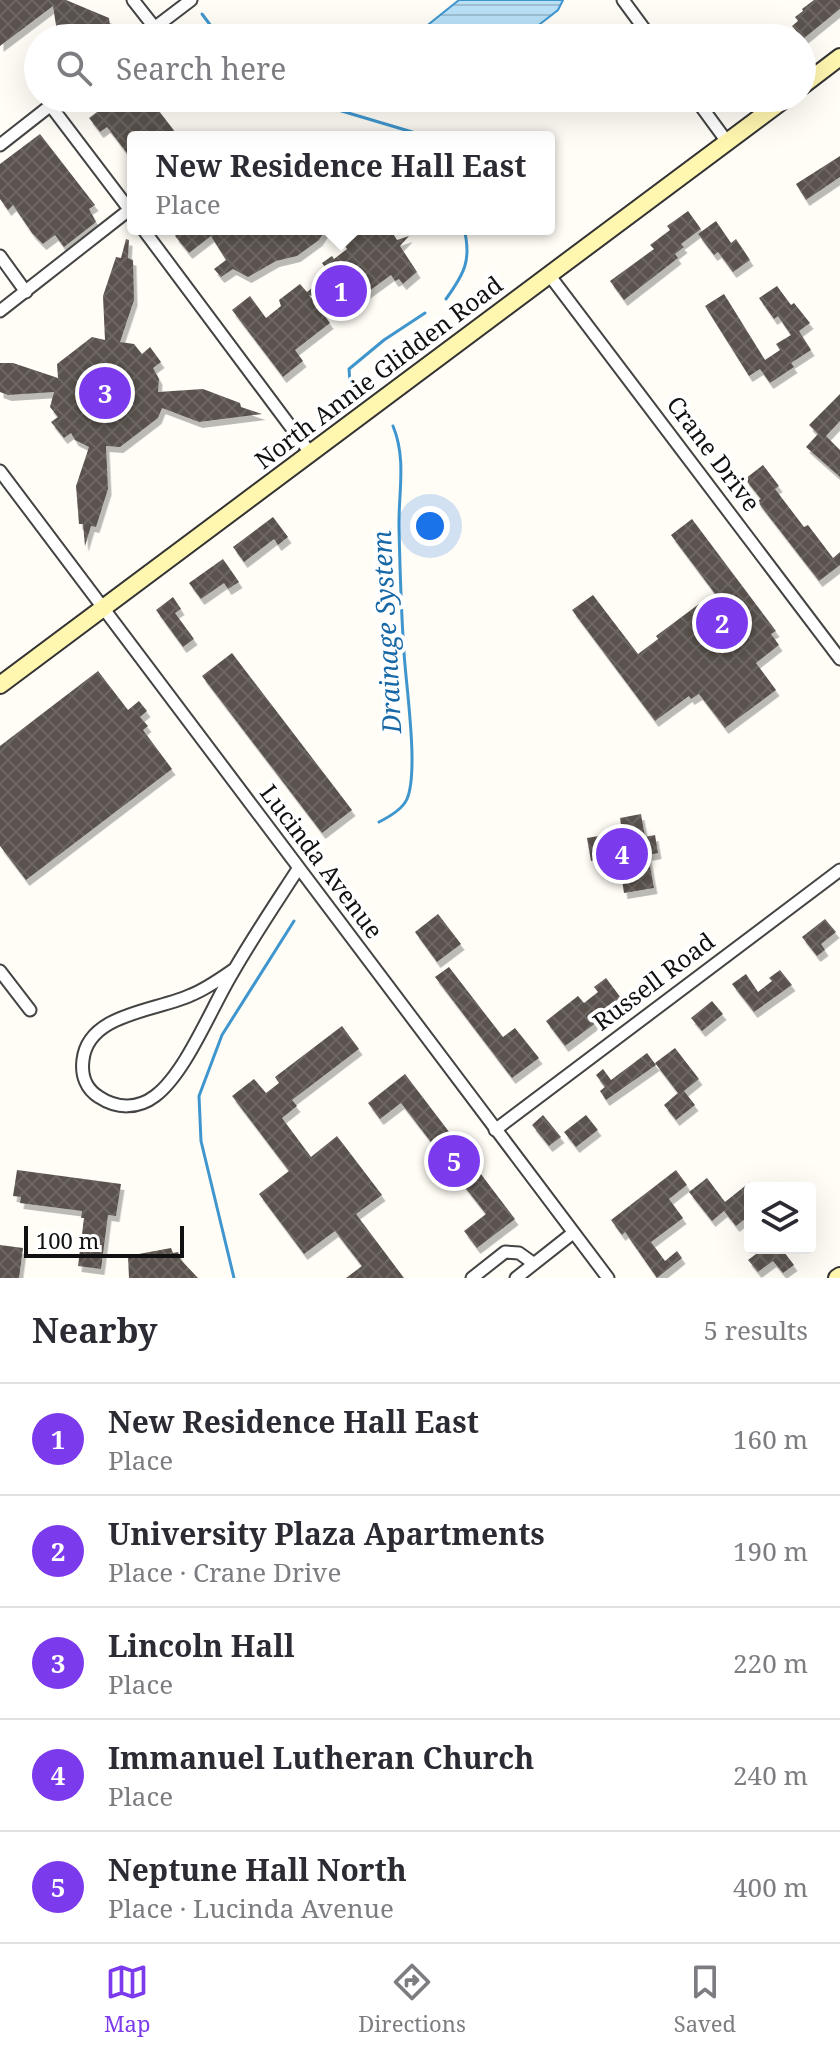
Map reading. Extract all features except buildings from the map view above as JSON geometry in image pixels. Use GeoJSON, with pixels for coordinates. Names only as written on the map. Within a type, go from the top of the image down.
{"type":"FeatureCollection","features":[{"type":"Feature","properties":{"kind":"main road"},"geometry":{"type":"LineString","coordinates":[[816,75],[840,57]]}},
{"type":"Feature","properties":{"kind":"main road","name":"North Annie Glidden Road"},"geometry":{"type":"LineString","coordinates":[[0,685],[768,112]]}},
{"type":"Feature","properties":{"kind":"street"},"geometry":{"type":"LineString","coordinates":[[133,0],[152,24]]}},
{"type":"Feature","properties":{"kind":"street"},"geometry":{"type":"LineString","coordinates":[[160,24],[191,0]]}},
{"type":"Feature","properties":{"kind":"street"},"geometry":{"type":"LineString","coordinates":[[623,0],[641,24]]}},
{"type":"Feature","properties":{"kind":"street"},"geometry":{"type":"LineString","coordinates":[[0,145],[42,112]]}},
{"type":"Feature","properties":{"kind":"street"},"geometry":{"type":"LineString","coordinates":[[62,112],[127,207]]}},
{"type":"Feature","properties":{"kind":"street"},"geometry":{"type":"LineString","coordinates":[[705,112],[728,143]]}},
{"type":"Feature","properties":{"kind":"street"},"geometry":{"type":"LineString","coordinates":[[0,311],[127,216]]}},
{"type":"Feature","properties":{"kind":"street"},"geometry":{"type":"LineString","coordinates":[[147,235],[311,454]]}},
{"type":"Feature","properties":{"kind":"street"},"geometry":{"type":"LineString","coordinates":[[0,256],[26,292]]}},
{"type":"Feature","properties":{"kind":"street","name":"Crane Drive"},"geometry":{"type":"LineString","coordinates":[[550,276],[840,659]]}},
{"type":"Feature","properties":{"kind":"street","name":"Lucinda Avenue"},"geometry":{"type":"LineString","coordinates":[[0,471],[608,1278]]}},
{"type":"Feature","properties":{"kind":"street"},"geometry":{"type":"LineString","coordinates":[[233,970],[192,995],[118,1020],[95,1033],[84,1051],[82,1072],[95,1095],[112,1105],[121,1106],[144,1103],[158,1094],[181,1063],[233,970],[298,869]]}},
{"type":"Feature","properties":{"kind":"street","name":"Russell Road"},"geometry":{"type":"LineString","coordinates":[[495,1130],[840,870]]}},
{"type":"Feature","properties":{"kind":"street"},"geometry":{"type":"LineString","coordinates":[[0,971],[30,1010]]}},
{"type":"Feature","properties":{"kind":"street"},"geometry":{"type":"LineString","coordinates":[[516,1278],[573,1233]]}},
{"type":"Feature","properties":{"kind":"street"},"geometry":{"type":"LineString","coordinates":[[472,1278],[505,1252],[519,1253],[533,1263]]}},
{"type":"Feature","properties":{"kind":"water"},"geometry":{"type":"Polygon","coordinates":[[[459,0],[563,0],[558,10],[540,24],[429,24],[459,0]]]}},
{"type":"Feature","properties":{"kind":"waterway","name":"Drainage System"},"geometry":{"type":"LineString","coordinates":[[202,14],[210,24]]}},
{"type":"Feature","properties":{"kind":"waterway","name":"Drainage System"},"geometry":{"type":"LineString","coordinates":[[345,112],[409,131]]}},
{"type":"Feature","properties":{"kind":"waterway","name":"Drainage System"},"geometry":{"type":"LineString","coordinates":[[446,299],[465,266],[465,235]]}},
{"type":"Feature","properties":{"kind":"waterway","name":"Drainage System"},"geometry":{"type":"LineString","coordinates":[[350,382],[349,369],[384,340],[425,313]]}},
{"type":"Feature","properties":{"kind":"waterway","name":"Drainage System"},"geometry":{"type":"LineString","coordinates":[[379,822],[405,803],[412,769],[401,590],[401,464],[393,426]]}},
{"type":"Feature","properties":{"kind":"waterway"},"geometry":{"type":"LineString","coordinates":[[234,1278],[201,1141],[199,1096],[222,1035],[294,921]]}},
{"type":"Feature","properties":{"kind":"place","name":"New Residence Hall East"},"geometry":{"type":"Point","coordinates":[341,291]}},
{"type":"Feature","properties":{"kind":"place","name":"Lincoln Hall"},"geometry":{"type":"Point","coordinates":[105,393]}},
{"type":"Feature","properties":{"kind":"place","name":"University Plaza Apartments"},"geometry":{"type":"Point","coordinates":[722,623]}},
{"type":"Feature","properties":{"kind":"place","name":"Immanuel Lutheran Church"},"geometry":{"type":"Point","coordinates":[622,854]}},
{"type":"Feature","properties":{"kind":"place","name":"Neptune Hall North"},"geometry":{"type":"Point","coordinates":[454,1161]}}]}
